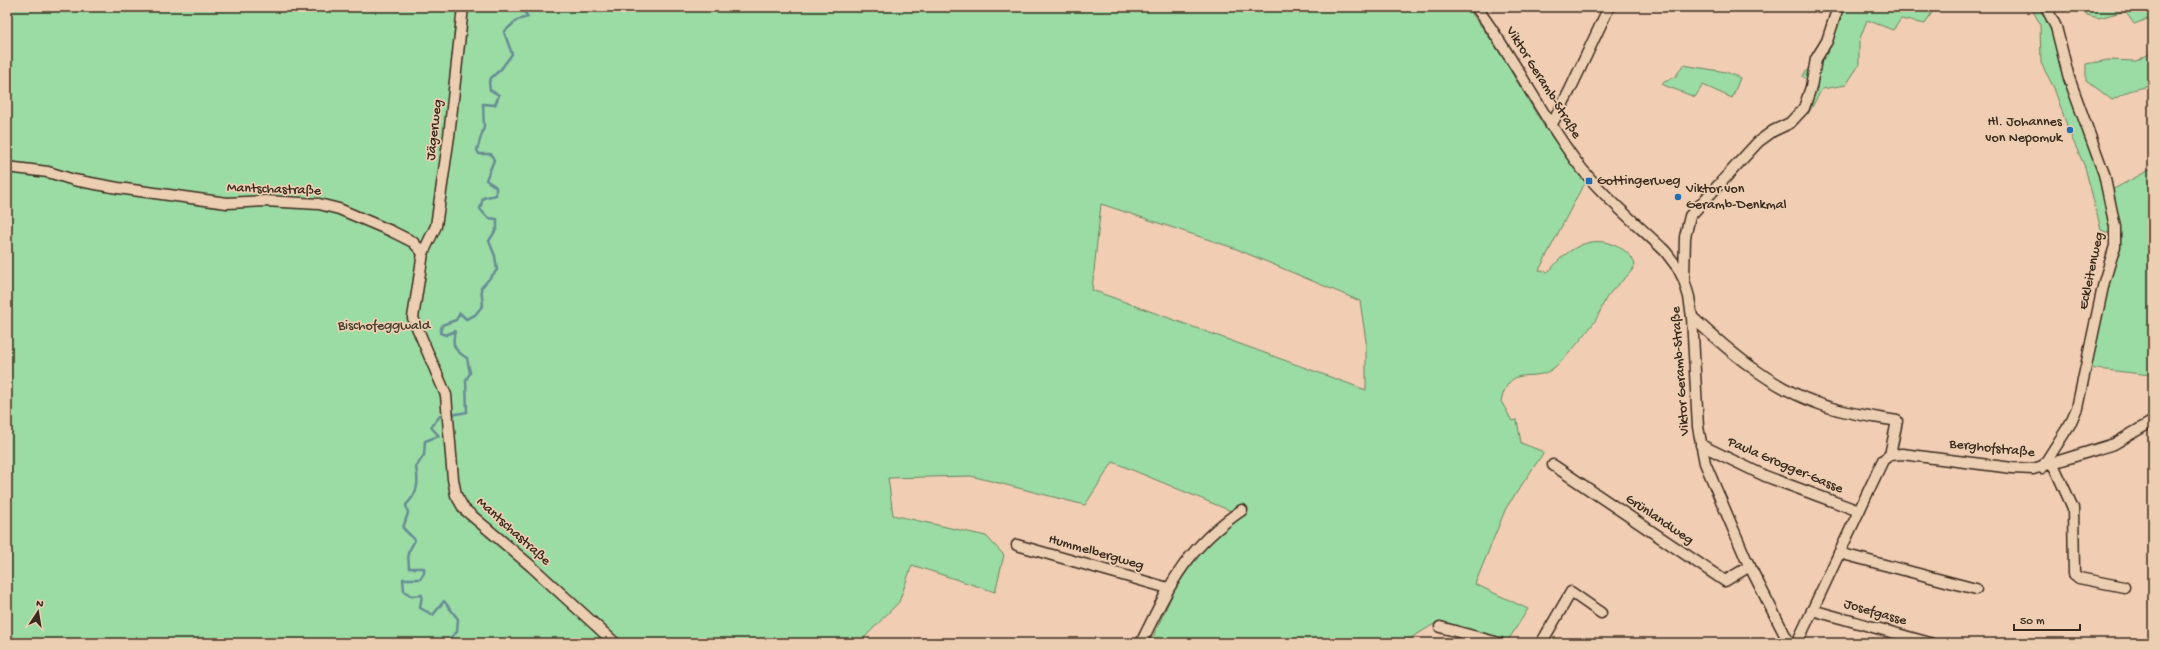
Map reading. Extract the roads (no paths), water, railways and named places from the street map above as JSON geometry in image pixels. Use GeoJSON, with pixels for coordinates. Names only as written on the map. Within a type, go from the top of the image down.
{"type":"FeatureCollection","features":[{"type":"Feature","properties":{"kind":"street","name":"Jägerweg"},"geometry":{"type":"LineString","coordinates":[[423,253],[436,226],[449,136],[463,7]]}},
{"type":"Feature","properties":{"kind":"street","name":"Viktor Geramb-Straße"},"geometry":{"type":"LineString","coordinates":[[1476,7],[1503,44],[1551,126],[1581,167],[1665,251],[1684,280],[1692,317],[1698,427],[1701,445],[1712,482],[1750,566],[1789,643]]}},
{"type":"Feature","properties":{"kind":"street"},"geometry":{"type":"LineString","coordinates":[[1551,126],[1570,90],[1608,7]]}},
{"type":"Feature","properties":{"kind":"street"},"geometry":{"type":"LineString","coordinates":[[1684,280],[1685,237],[1690,216],[1758,142],[1773,131],[1790,123],[1804,108],[1811,88],[1816,59],[1827,40],[1838,7]]}},
{"type":"Feature","properties":{"kind":"street","name":"Eckleitenweg"},"geometry":{"type":"LineString","coordinates":[[2042,468],[2070,424],[2077,408],[2104,282],[2115,246],[2115,227],[2104,174],[2069,78],[2056,27],[2046,7]]}},
{"type":"Feature","properties":{"kind":"street","name":"Mantschastraße"},"geometry":{"type":"LineString","coordinates":[[7,167],[48,172],[118,188],[227,203],[265,201],[319,204],[339,209],[413,242],[423,253],[413,318],[421,340],[442,384],[448,405],[453,479],[456,495],[464,509],[532,566],[615,643]]}},
{"type":"Feature","properties":{"kind":"street"},"geometry":{"type":"LineString","coordinates":[[1692,317],[1746,363],[1800,397],[1834,409],[1897,420],[1890,454],[1883,460],[1797,643]]}},
{"type":"Feature","properties":{"kind":"street","name":"Berghofstraße"},"geometry":{"type":"LineString","coordinates":[[1890,454],[1956,460],[2022,469],[2042,468],[2114,444],[2153,421]]}},
{"type":"Feature","properties":{"kind":"street","name":"Paula Grogger-Gasse"},"geometry":{"type":"LineString","coordinates":[[1701,445],[1765,476],[1859,511]]}},
{"type":"Feature","properties":{"kind":"street"},"geometry":{"type":"LineString","coordinates":[[2053,464],[2073,508],[2074,574],[2079,578],[2124,587]]}},
{"type":"Feature","properties":{"kind":"street","name":"Grünlandweg"},"geometry":{"type":"LineString","coordinates":[[1553,465],[1725,581],[1750,566]]}},
{"type":"Feature","properties":{"kind":"street"},"geometry":{"type":"LineString","coordinates":[[1141,643],[1168,588],[1194,551],[1220,525],[1242,510]]}},
{"type":"Feature","properties":{"kind":"street","name":"Hummelbergweg"},"geometry":{"type":"LineString","coordinates":[[1017,545],[1168,588]]}},
{"type":"Feature","properties":{"kind":"street"},"geometry":{"type":"LineString","coordinates":[[1839,553],[1976,589]]}},
{"type":"Feature","properties":{"kind":"street"},"geometry":{"type":"LineString","coordinates":[[1545,643],[1543,640],[1571,592],[1601,613]]}},
{"type":"Feature","properties":{"kind":"street","name":"Josefgasse"},"geometry":{"type":"LineString","coordinates":[[1812,610],[1930,643]]}},
{"type":"Feature","properties":{"kind":"street"},"geometry":{"type":"LineString","coordinates":[[1440,627],[1499,643]]}},
{"type":"Feature","properties":{"kind":"waterway"},"geometry":{"type":"LineString","coordinates":[[451,415],[467,412],[466,380],[470,373],[467,358],[455,348],[455,331],[446,335],[440,333],[442,325],[456,320],[460,313],[466,319],[475,315],[483,305],[481,288],[497,270],[495,256],[489,241],[497,228],[497,219],[488,218],[480,209],[483,198],[496,195],[496,187],[486,180],[494,160],[491,154],[479,154],[477,150],[484,127],[483,104],[495,105],[499,95],[490,90],[489,82],[512,54],[504,32],[517,20],[528,17],[521,7]]}},
{"type":"Feature","properties":{"kind":"waterway"},"geometry":{"type":"LineString","coordinates":[[446,416],[440,416],[431,427],[439,436],[425,441],[424,455],[416,467],[417,488],[406,505],[408,513],[403,528],[415,540],[408,553],[409,568],[424,568],[424,573],[420,579],[403,579],[404,591],[411,596],[422,595],[420,608],[433,615],[444,601],[458,619],[457,632],[451,637],[449,643]]}},
{"type":"Feature","properties":{"kind":"place","name":"Hl. Johannes von Nepomuk"},"geometry":{"type":"Point","coordinates":[2070,130]}},
{"type":"Feature","properties":{"kind":"place","name":"Gottingerweg"},"geometry":{"type":"Point","coordinates":[1589,181]}},
{"type":"Feature","properties":{"kind":"place","name":"Viktor von Geramb-Denkmal"},"geometry":{"type":"Point","coordinates":[1678,197]}},
{"type":"Feature","properties":{"kind":"park label","name":"Bischofeggwald"},"geometry":{"type":"Point","coordinates":[384,326]}}]}
